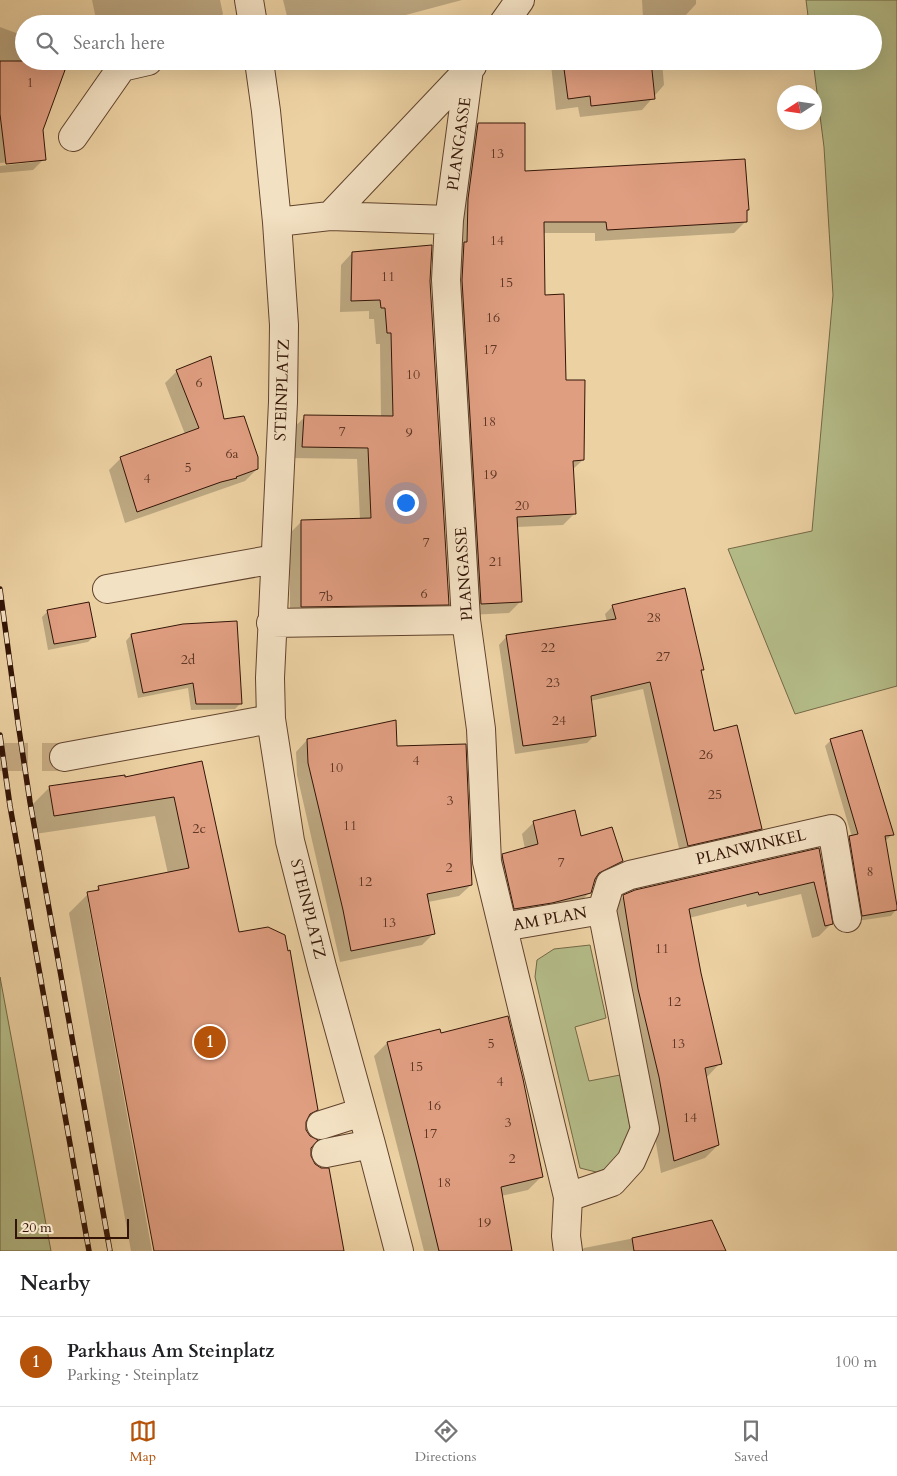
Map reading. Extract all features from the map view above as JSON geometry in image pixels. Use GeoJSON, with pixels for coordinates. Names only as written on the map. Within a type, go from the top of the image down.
{"type":"FeatureCollection","features":[{"type":"Feature","properties":{"kind":"street"},"geometry":{"type":"LineString","coordinates":[[249,0],[252,15]]}},
{"type":"Feature","properties":{"kind":"street"},"geometry":{"type":"LineString","coordinates":[[509,15],[520,0]]}},
{"type":"Feature","properties":{"kind":"street"},"geometry":{"type":"LineString","coordinates":[[73,137],[120,70]]}},
{"type":"Feature","properties":{"kind":"street","name":"STEINPLATZ"},"geometry":{"type":"LineString","coordinates":[[260,70],[266,111],[284,325],[283,402],[271,623],[271,719],[290,841],[399,1251]]}},
{"type":"Feature","properties":{"kind":"street"},"geometry":{"type":"LineString","coordinates":[[330,216],[467,70]]}},
{"type":"Feature","properties":{"kind":"street","name":"PLANGASSE"},"geometry":{"type":"LineString","coordinates":[[471,70],[449,220],[446,280],[466,620],[481,729],[487,862],[503,927]]}},
{"type":"Feature","properties":{"kind":"street"},"geometry":{"type":"LineString","coordinates":[[276,222],[330,216],[449,220]]}},
{"type":"Feature","properties":{"kind":"street"},"geometry":{"type":"LineString","coordinates":[[108,589],[275,559]]}},
{"type":"Feature","properties":{"kind":"street"},"geometry":{"type":"LineString","coordinates":[[271,623],[466,620]]}},
{"type":"Feature","properties":{"kind":"street"},"geometry":{"type":"LineString","coordinates":[[64,757],[271,719]]}},
{"type":"Feature","properties":{"kind":"street","name":"PLANWINKEL"},"geometry":{"type":"LineString","coordinates":[[602,910],[610,884],[630,875],[832,829],[847,918]]}},
{"type":"Feature","properties":{"kind":"street","name":"AM PLAN"},"geometry":{"type":"LineString","coordinates":[[568,1197],[612,1182],[632,1160],[645,1129],[602,910],[503,927],[568,1197],[566,1236],[568,1251]]}},
{"type":"Feature","properties":{"kind":"street"},"geometry":{"type":"LineString","coordinates":[[321,1125],[362,1112]]}},
{"type":"Feature","properties":{"kind":"street"},"geometry":{"type":"LineString","coordinates":[[326,1153],[371,1144]]}},
{"type":"Feature","properties":{"kind":"green space"},"geometry":{"type":"Polygon","coordinates":[[[806,0],[897,0],[897,686],[795,714],[728,549],[812,531],[833,295],[822,130],[822,85],[816,85],[814,70],[882,70],[882,15],[808,15],[806,0]]]}},
{"type":"Feature","properties":{"kind":"green space"},"geometry":{"type":"Polygon","coordinates":[[[590,945],[606,1018],[575,1027],[589,1081],[620,1075],[632,1137],[610,1168],[596,1172],[580,1168],[535,977],[537,960],[554,949],[590,945]]]}},
{"type":"Feature","properties":{"kind":"green space"},"geometry":{"type":"Polygon","coordinates":[[[0,977],[51,1251],[0,1251],[0,977]]]}},
{"type":"Feature","properties":{"kind":"building"},"geometry":{"type":"Polygon","coordinates":[[[0,61],[15,61],[15,70],[65,70],[43,130],[46,160],[6,164],[0,114],[0,61]]]}},
{"type":"Feature","properties":{"kind":"building"},"geometry":{"type":"Polygon","coordinates":[[[564,70],[652,70],[655,99],[591,106],[590,96],[568,99],[564,70]]]}},
{"type":"Feature","properties":{"kind":"building"},"geometry":{"type":"Polygon","coordinates":[[[478,123],[525,123],[525,171],[745,159],[749,210],[747,210],[747,222],[607,230],[606,222],[544,222],[545,295],[564,294],[566,380],[585,380],[584,460],[573,461],[576,514],[517,517],[522,602],[481,604],[462,280],[464,242],[467,242],[468,199],[478,123]]]}},
{"type":"Feature","properties":{"kind":"building"},"geometry":{"type":"Polygon","coordinates":[[[432,245],[430,281],[449,605],[301,607],[301,520],[371,518],[368,448],[302,447],[304,415],[393,416],[391,333],[387,333],[385,308],[381,308],[380,300],[351,301],[352,252],[432,245]]]}},
{"type":"Feature","properties":{"kind":"building"},"geometry":{"type":"Polygon","coordinates":[[[211,356],[224,419],[244,416],[258,457],[258,469],[137,512],[120,457],[199,428],[176,370],[211,356]]]}},
{"type":"Feature","properties":{"kind":"building"},"geometry":{"type":"Polygon","coordinates":[[[685,588],[704,670],[701,670],[714,731],[737,725],[762,829],[688,846],[650,682],[591,696],[596,736],[523,746],[506,635],[616,619],[612,605],[685,588]]]}},
{"type":"Feature","properties":{"kind":"building"},"geometry":{"type":"Polygon","coordinates":[[[89,602],[96,637],[54,644],[47,610],[89,602]]]}},
{"type":"Feature","properties":{"kind":"building"},"geometry":{"type":"Polygon","coordinates":[[[237,621],[242,704],[196,704],[193,683],[143,693],[131,634],[183,624],[237,621]]]}},
{"type":"Feature","properties":{"kind":"building"},"geometry":{"type":"Polygon","coordinates":[[[396,720],[397,746],[466,744],[472,885],[427,894],[435,934],[351,951],[308,763],[307,739],[396,720]]]}},
{"type":"Feature","properties":{"kind":"building"},"geometry":{"type":"Polygon","coordinates":[[[862,730],[894,835],[885,836],[897,910],[862,916],[849,836],[858,834],[830,739],[862,730]]]}},
{"type":"Feature","properties":{"kind":"building"},"geometry":{"type":"Polygon","coordinates":[[[202,761],[239,932],[268,927],[285,935],[288,951],[290,950],[318,1110],[310,1114],[306,1122],[306,1130],[310,1136],[318,1140],[311,1148],[311,1156],[315,1164],[321,1168],[329,1168],[344,1251],[154,1251],[87,892],[99,890],[98,886],[189,868],[174,797],[54,816],[49,786],[125,775],[125,777],[202,761]]]}},
{"type":"Feature","properties":{"kind":"building"},"geometry":{"type":"Polygon","coordinates":[[[575,810],[581,836],[612,827],[623,861],[599,873],[591,893],[552,903],[514,909],[502,854],[538,844],[533,821],[575,810]]]}},
{"type":"Feature","properties":{"kind":"building"},"geometry":{"type":"Polygon","coordinates":[[[819,848],[833,924],[825,926],[814,882],[759,895],[758,892],[689,909],[701,973],[722,1064],[705,1068],[719,1145],[674,1161],[659,1077],[638,989],[623,895],[635,890],[819,848]]]}},
{"type":"Feature","properties":{"kind":"building"},"geometry":{"type":"Polygon","coordinates":[[[508,1016],[543,1177],[501,1187],[512,1251],[439,1251],[387,1042],[440,1029],[441,1033],[508,1016]]]}},
{"type":"Feature","properties":{"kind":"building"},"geometry":{"type":"Polygon","coordinates":[[[712,1220],[726,1251],[634,1251],[632,1238],[712,1220]]]}},
{"type":"Feature","properties":{"kind":"tunnel"},"geometry":{"type":"LineString","coordinates":[[0,757],[64,757]]}},
{"type":"Feature","properties":{"kind":"railway"},"geometry":{"type":"LineString","coordinates":[[0,589],[30,802],[110,1251]]}},
{"type":"Feature","properties":{"kind":"railway"},"geometry":{"type":"LineString","coordinates":[[0,735],[10,806],[89,1251]]}},
{"type":"Feature","properties":{"kind":"place","name":"Parkhaus Am Steinplatz"},"geometry":{"type":"Point","coordinates":[210,1042]}}]}
